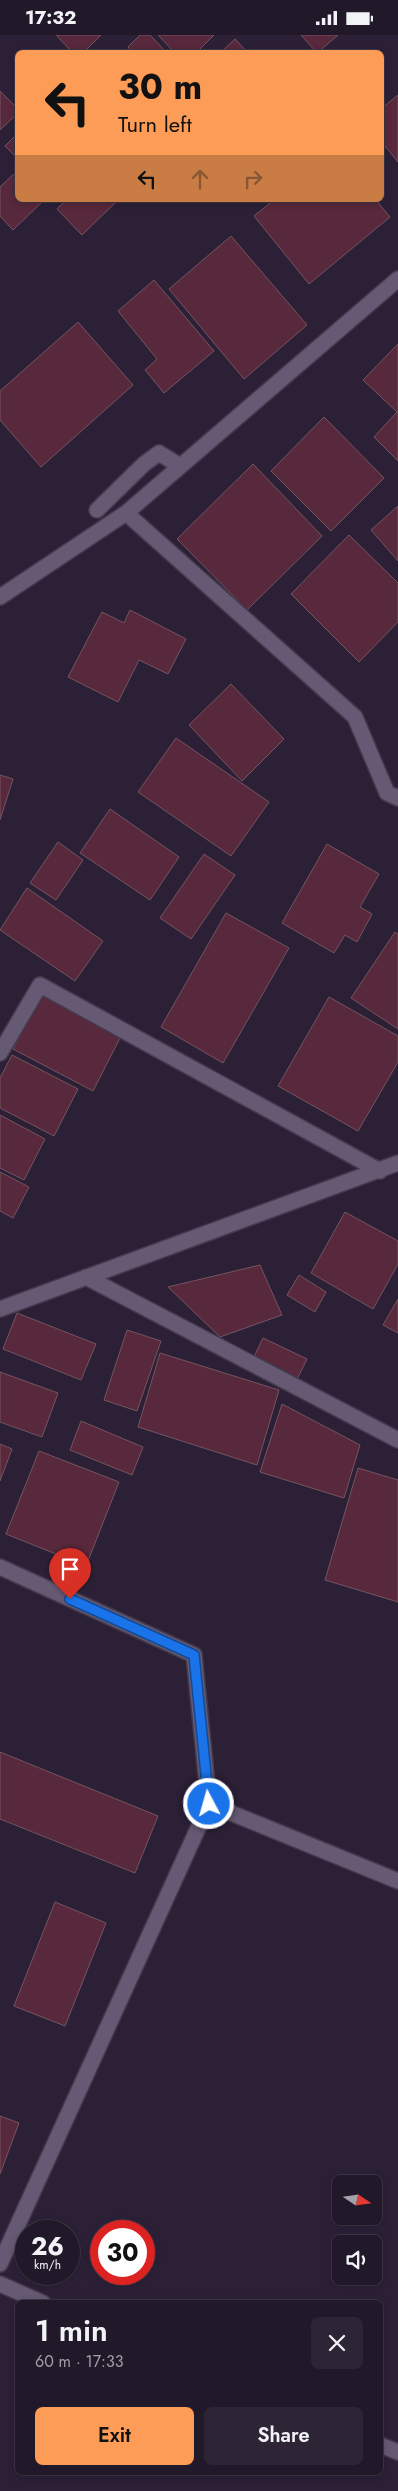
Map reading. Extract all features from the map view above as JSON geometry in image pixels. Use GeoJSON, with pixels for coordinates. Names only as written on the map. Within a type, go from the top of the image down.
{"type":"FeatureCollection","features":[{"type":"Feature","properties":{"kind":"street"},"geometry":{"type":"LineString","coordinates":[[0,597],[126,513],[398,279]]}},
{"type":"Feature","properties":{"kind":"street"},"geometry":{"type":"LineString","coordinates":[[97,510],[144,464],[159,453],[180,466]]}},
{"type":"Feature","properties":{"kind":"street"},"geometry":{"type":"LineString","coordinates":[[126,513],[355,717],[387,793],[398,799]]}},
{"type":"Feature","properties":{"kind":"street"},"geometry":{"type":"LineString","coordinates":[[0,1053],[40,985],[380,1171]]}},
{"type":"Feature","properties":{"kind":"street"},"geometry":{"type":"LineString","coordinates":[[0,1309],[398,1163]]}},
{"type":"Feature","properties":{"kind":"street"},"geometry":{"type":"LineString","coordinates":[[86,1277],[398,1440]]}},
{"type":"Feature","properties":{"kind":"street"},"geometry":{"type":"LineString","coordinates":[[0,1567],[194,1655],[209,1804],[0,2265]]}},
{"type":"Feature","properties":{"kind":"street"},"geometry":{"type":"LineString","coordinates":[[209,1804],[398,1881]]}},
{"type":"Feature","properties":{"kind":"street"},"geometry":{"type":"LineString","coordinates":[[0,2285],[36,2300]]}},
{"type":"Feature","properties":{"kind":"street"},"geometry":{"type":"LineString","coordinates":[[383,2446],[398,2452]]}},
{"type":"Feature","properties":{"kind":"building"},"geometry":{"type":"Polygon","coordinates":[[[56,35],[101,35],[86,50],[70,50],[56,35]]]}},
{"type":"Feature","properties":{"kind":"building"},"geometry":{"type":"Polygon","coordinates":[[[140,35],[150,35],[164,50],[130,50],[128,47],[140,35]]]}},
{"type":"Feature","properties":{"kind":"building"},"geometry":{"type":"Polygon","coordinates":[[[158,35],[214,35],[199,50],[172,50],[158,35]]]}},
{"type":"Feature","properties":{"kind":"building"},"geometry":{"type":"Polygon","coordinates":[[[301,35],[338,35],[320,50],[314,50],[301,35]]]}},
{"type":"Feature","properties":{"kind":"building"},"geometry":{"type":"Polygon","coordinates":[[[235,39],[245,50],[223,50],[235,39]]]}},
{"type":"Feature","properties":{"kind":"building"},"geometry":{"type":"Polygon","coordinates":[[[0,91],[15,106],[15,116],[0,130],[0,91]]]}},
{"type":"Feature","properties":{"kind":"building"},"geometry":{"type":"Polygon","coordinates":[[[398,95],[398,162],[384,145],[384,107],[398,95]]]}},
{"type":"Feature","properties":{"kind":"building"},"geometry":{"type":"Polygon","coordinates":[[[15,136],[15,156],[5,146],[15,136]]]}},
{"type":"Feature","properties":{"kind":"building"},"geometry":{"type":"Polygon","coordinates":[[[15,173],[15,202],[42,202],[13,230],[0,216],[0,187],[15,173]]]}},
{"type":"Feature","properties":{"kind":"building"},"geometry":{"type":"Polygon","coordinates":[[[64,202],[116,202],[82,235],[57,209],[64,202]]]}},
{"type":"Feature","properties":{"kind":"building"},"geometry":{"type":"Polygon","coordinates":[[[272,202],[378,202],[390,217],[309,284],[254,216],[272,202]]]}},
{"type":"Feature","properties":{"kind":"building"},"geometry":{"type":"Polygon","coordinates":[[[231,236],[307,325],[244,379],[169,289],[231,236]]]}},
{"type":"Feature","properties":{"kind":"building"},"geometry":{"type":"Polygon","coordinates":[[[154,280],[214,351],[164,393],[145,370],[157,359],[118,311],[154,280]]]}},
{"type":"Feature","properties":{"kind":"building"},"geometry":{"type":"Polygon","coordinates":[[[78,322],[133,385],[41,467],[0,420],[0,391],[78,322]]]}},
{"type":"Feature","properties":{"kind":"building"},"geometry":{"type":"Polygon","coordinates":[[[398,344],[398,461],[374,437],[397,412],[363,380],[398,344]]]}},
{"type":"Feature","properties":{"kind":"building"},"geometry":{"type":"Polygon","coordinates":[[[324,417],[384,478],[331,531],[271,471],[324,417]]]}},
{"type":"Feature","properties":{"kind":"building"},"geometry":{"type":"Polygon","coordinates":[[[253,464],[322,536],[247,610],[177,539],[253,464]]]}},
{"type":"Feature","properties":{"kind":"building"},"geometry":{"type":"Polygon","coordinates":[[[398,506],[398,561],[371,530],[398,506]]]}},
{"type":"Feature","properties":{"kind":"building"},"geometry":{"type":"Polygon","coordinates":[[[349,535],[398,583],[398,622],[359,662],[291,594],[349,535]]]}},
{"type":"Feature","properties":{"kind":"building"},"geometry":{"type":"Polygon","coordinates":[[[130,610],[186,639],[168,674],[139,660],[118,702],[68,677],[102,612],[124,623],[130,610]]]}},
{"type":"Feature","properties":{"kind":"building"},"geometry":{"type":"Polygon","coordinates":[[[231,684],[284,739],[242,781],[189,725],[231,684]]]}},
{"type":"Feature","properties":{"kind":"building"},"geometry":{"type":"Polygon","coordinates":[[[176,738],[269,802],[231,856],[138,792],[176,738]]]}},
{"type":"Feature","properties":{"kind":"building"},"geometry":{"type":"Polygon","coordinates":[[[0,775],[13,779],[0,820],[0,775]]]}},
{"type":"Feature","properties":{"kind":"building"},"geometry":{"type":"Polygon","coordinates":[[[110,809],[179,857],[150,900],[80,853],[110,809]]]}},
{"type":"Feature","properties":{"kind":"building"},"geometry":{"type":"Polygon","coordinates":[[[58,842],[83,860],[56,900],[30,883],[58,842]]]}},
{"type":"Feature","properties":{"kind":"building"},"geometry":{"type":"Polygon","coordinates":[[[327,844],[379,874],[360,907],[372,914],[357,942],[345,935],[334,953],[282,923],[327,844]]]}},
{"type":"Feature","properties":{"kind":"building"},"geometry":{"type":"Polygon","coordinates":[[[204,854],[235,875],[191,939],[160,918],[204,854]]]}},
{"type":"Feature","properties":{"kind":"building"},"geometry":{"type":"Polygon","coordinates":[[[27,888],[103,941],[75,981],[0,930],[27,888]]]}},
{"type":"Feature","properties":{"kind":"building"},"geometry":{"type":"Polygon","coordinates":[[[226,913],[289,948],[223,1063],[161,1027],[226,913]]]}},
{"type":"Feature","properties":{"kind":"building"},"geometry":{"type":"Polygon","coordinates":[[[395,932],[398,934],[398,1029],[351,998],[395,932]]]}},
{"type":"Feature","properties":{"kind":"building"},"geometry":{"type":"Polygon","coordinates":[[[41,994],[121,1036],[93,1091],[13,1049],[41,994]]]}},
{"type":"Feature","properties":{"kind":"building"},"geometry":{"type":"Polygon","coordinates":[[[329,997],[398,1036],[398,1062],[358,1131],[278,1086],[329,997]]]}},
{"type":"Feature","properties":{"kind":"building"},"geometry":{"type":"Polygon","coordinates":[[[12,1055],[78,1089],[54,1136],[0,1108],[0,1078],[12,1055]]]}},
{"type":"Feature","properties":{"kind":"building"},"geometry":{"type":"Polygon","coordinates":[[[0,1115],[45,1139],[24,1180],[0,1168],[0,1115]]]}},
{"type":"Feature","properties":{"kind":"building"},"geometry":{"type":"Polygon","coordinates":[[[0,1172],[29,1187],[13,1218],[0,1211],[0,1172]]]}},
{"type":"Feature","properties":{"kind":"building"},"geometry":{"type":"Polygon","coordinates":[[[345,1212],[398,1241],[398,1264],[373,1309],[311,1273],[345,1212]]]}},
{"type":"Feature","properties":{"kind":"building"},"geometry":{"type":"Polygon","coordinates":[[[260,1265],[282,1315],[220,1337],[168,1287],[260,1265]]]}},
{"type":"Feature","properties":{"kind":"building"},"geometry":{"type":"Polygon","coordinates":[[[299,1275],[326,1292],[315,1312],[287,1295],[299,1275]]]}},
{"type":"Feature","properties":{"kind":"building"},"geometry":{"type":"Polygon","coordinates":[[[398,1299],[398,1333],[383,1325],[398,1299]]]}},
{"type":"Feature","properties":{"kind":"building"},"geometry":{"type":"Polygon","coordinates":[[[17,1313],[96,1344],[81,1380],[3,1349],[17,1313]]]}},
{"type":"Feature","properties":{"kind":"building"},"geometry":{"type":"Polygon","coordinates":[[[127,1330],[161,1341],[137,1411],[104,1400],[127,1330]]]}},
{"type":"Feature","properties":{"kind":"building"},"geometry":{"type":"Polygon","coordinates":[[[263,1338],[307,1359],[295,1383],[252,1361],[263,1338]]]}},
{"type":"Feature","properties":{"kind":"building"},"geometry":{"type":"Polygon","coordinates":[[[160,1353],[279,1390],[257,1465],[138,1427],[160,1353]]]}},
{"type":"Feature","properties":{"kind":"building"},"geometry":{"type":"Polygon","coordinates":[[[0,1372],[58,1393],[42,1437],[0,1422],[0,1372]]]}},
{"type":"Feature","properties":{"kind":"building"},"geometry":{"type":"Polygon","coordinates":[[[282,1404],[360,1445],[344,1498],[260,1472],[282,1404]]]}},
{"type":"Feature","properties":{"kind":"building"},"geometry":{"type":"Polygon","coordinates":[[[81,1421],[143,1447],[132,1475],[70,1450],[81,1421]]]}},
{"type":"Feature","properties":{"kind":"building"},"geometry":{"type":"Polygon","coordinates":[[[0,1444],[12,1449],[0,1481],[0,1444]]]}},
{"type":"Feature","properties":{"kind":"building"},"geometry":{"type":"Polygon","coordinates":[[[39,1451],[119,1482],[86,1566],[6,1534],[39,1451]]]}},
{"type":"Feature","properties":{"kind":"building"},"geometry":{"type":"Polygon","coordinates":[[[358,1468],[398,1480],[398,1602],[325,1580],[358,1468]]]}},
{"type":"Feature","properties":{"kind":"building"},"geometry":{"type":"Polygon","coordinates":[[[0,1752],[158,1816],[135,1873],[0,1819],[0,1752]]]}},
{"type":"Feature","properties":{"kind":"building"},"geometry":{"type":"Polygon","coordinates":[[[55,1902],[106,1923],[65,2026],[14,2006],[55,1902]]]}},
{"type":"Feature","properties":{"kind":"building"},"geometry":{"type":"Polygon","coordinates":[[[0,2116],[19,2123],[0,2174],[0,2116]]]}},
{"type":"Feature","properties":{"kind":"route"},"geometry":{"type":"LineString","coordinates":[[70,1599],[194,1655],[209,1804]]}}]}
